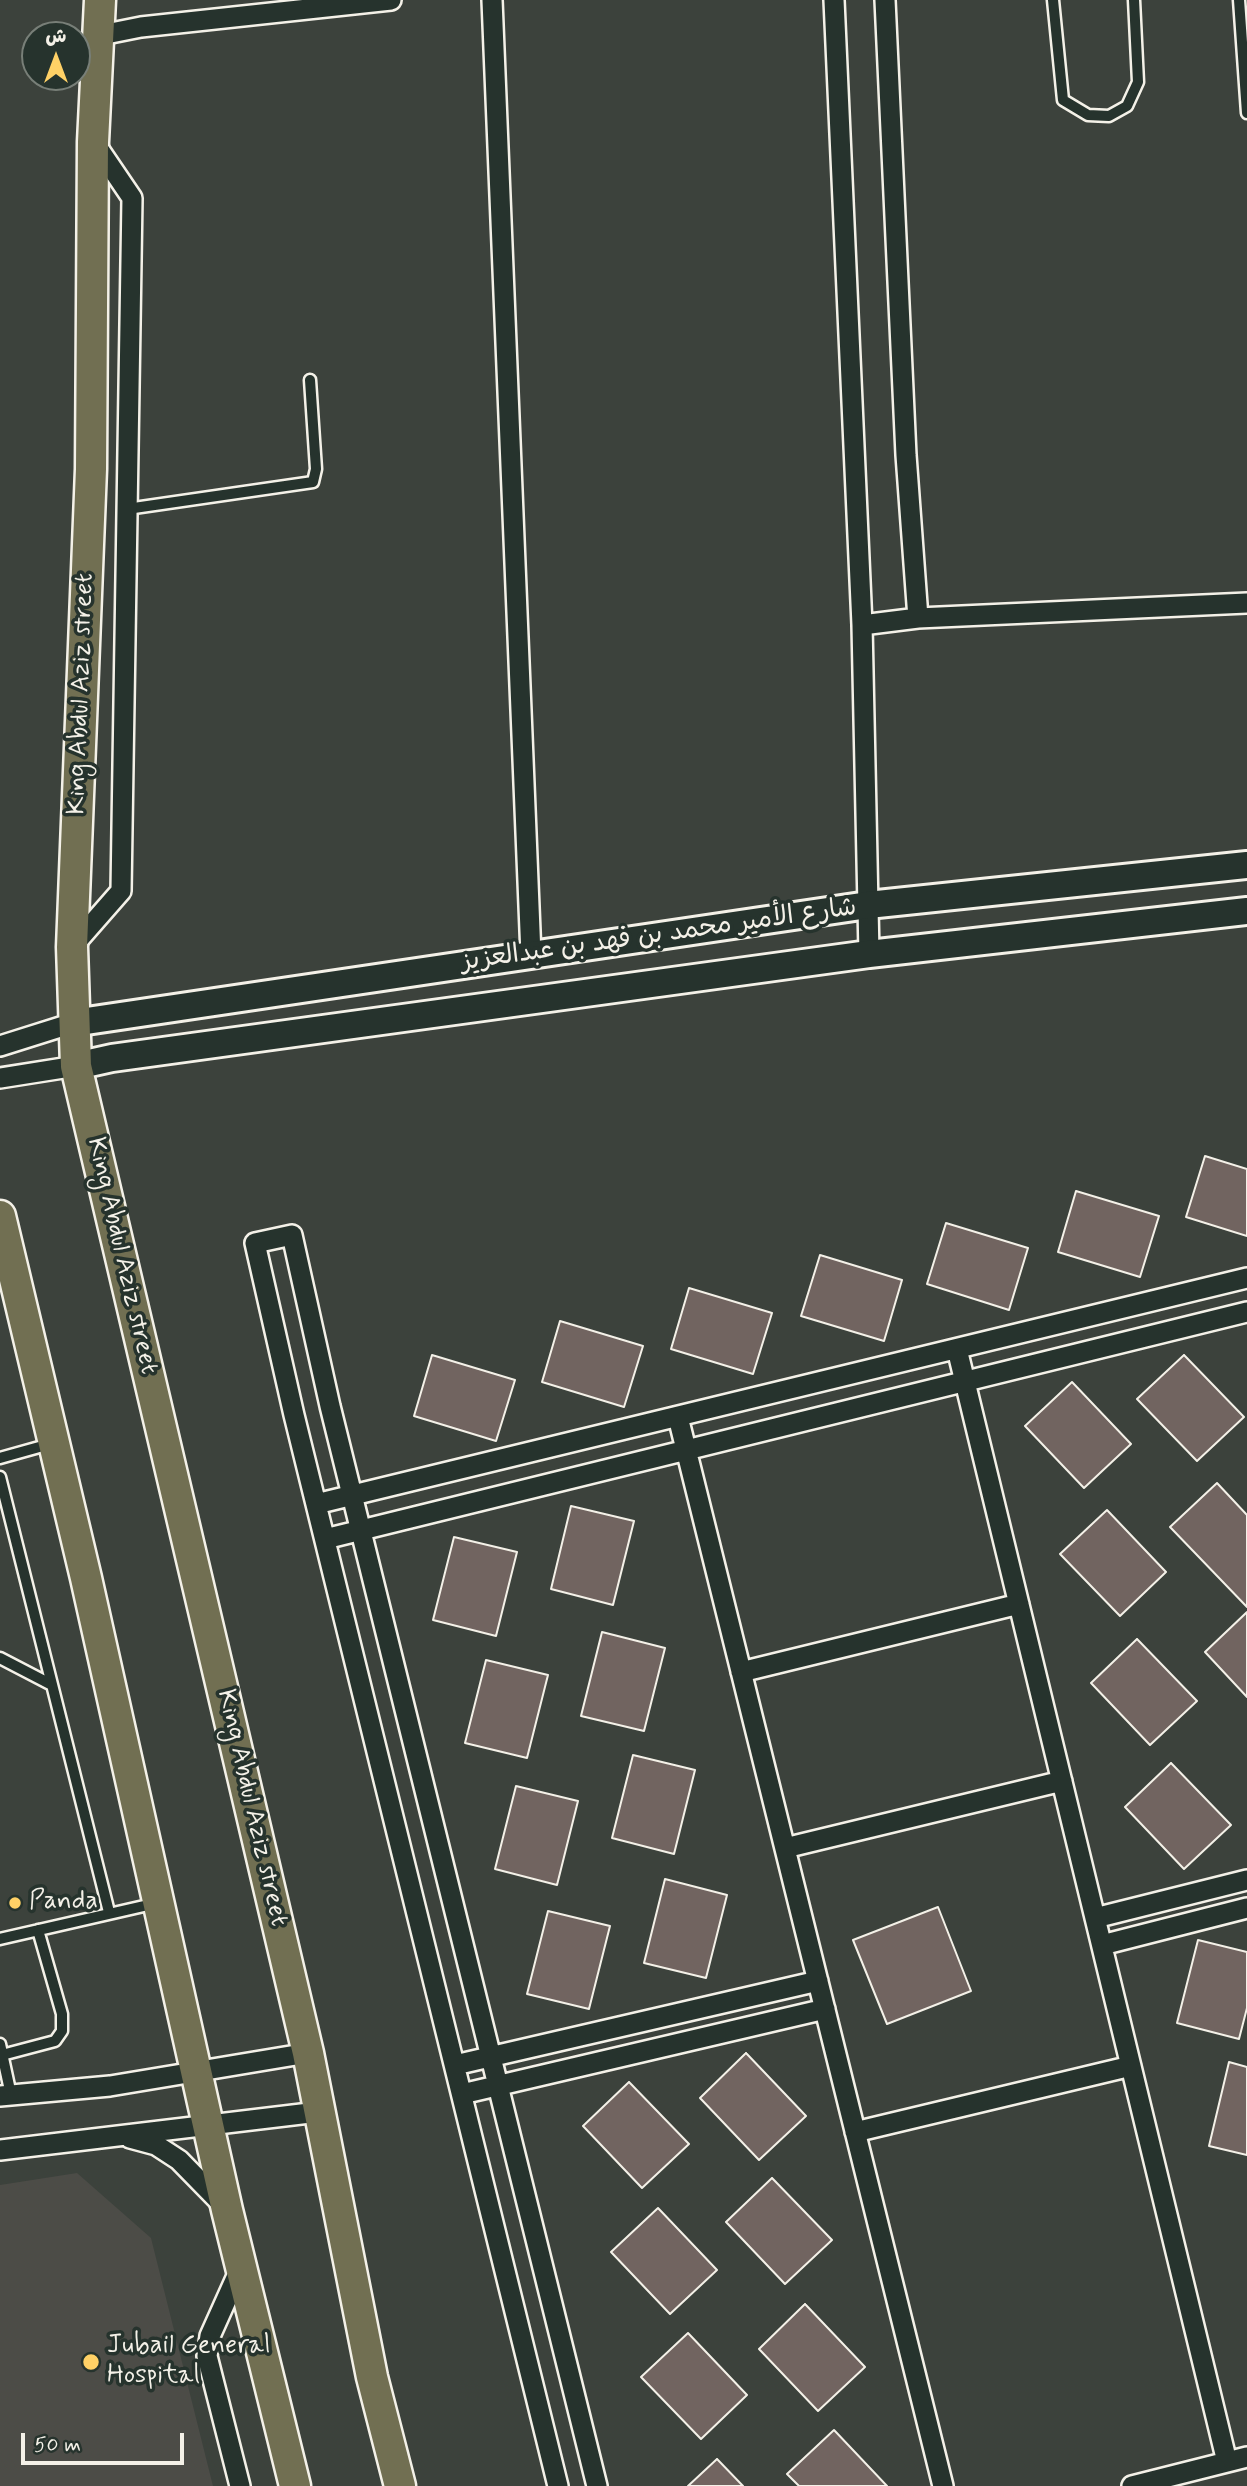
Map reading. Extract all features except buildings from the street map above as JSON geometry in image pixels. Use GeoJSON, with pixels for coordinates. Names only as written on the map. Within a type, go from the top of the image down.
{"type":"FeatureCollection","features":[{"type":"Feature","properties":{"kind":"main road","name":"King Abdul Aziz street"},"geometry":{"type":"LineString","coordinates":[[100,0],[96,36],[93,142],[91,469],[72,947],[76,1066],[308,2053],[372,2376],[401,2486]]}},
{"type":"Feature","properties":{"kind":"main road","name":"شارع الأمير محمد بن فهد بن عبدالعزيز"},"geometry":{"type":"LineString","coordinates":[[73,1023],[868,905],[1247,865]]}},
{"type":"Feature","properties":{"kind":"main road","name":"شارع الأمير محمد بن فهد بن عبدالعزيز"},"geometry":{"type":"LineString","coordinates":[[76,1066],[111,1058],[869,954],[1247,911]]}},
{"type":"Feature","properties":{"kind":"main road"},"geometry":{"type":"LineString","coordinates":[[0,1216],[54,1443],[195,2073],[295,2486]]}},
{"type":"Feature","properties":{"kind":"street"},"geometry":{"type":"LineString","coordinates":[[96,36],[141,27],[391,0]]}},
{"type":"Feature","properties":{"kind":"street"},"geometry":{"type":"LineString","coordinates":[[492,0],[531,955]]}},
{"type":"Feature","properties":{"kind":"street"},"geometry":{"type":"LineString","coordinates":[[834,0],[862,625],[869,954]]}},
{"type":"Feature","properties":{"kind":"street"},"geometry":{"type":"LineString","coordinates":[[885,0],[906,455],[918,618]]}},
{"type":"Feature","properties":{"kind":"street"},"geometry":{"type":"LineString","coordinates":[[72,947],[121,891],[132,198],[93,142]]}},
{"type":"Feature","properties":{"kind":"street"},"geometry":{"type":"LineString","coordinates":[[862,625],[918,618],[1247,603]]}},
{"type":"Feature","properties":{"kind":"street"},"geometry":{"type":"LineString","coordinates":[[0,1046],[73,1023]]}},
{"type":"Feature","properties":{"kind":"street"},"geometry":{"type":"LineString","coordinates":[[0,1078],[76,1066]]}},
{"type":"Feature","properties":{"kind":"street"},"geometry":{"type":"LineString","coordinates":[[558,2486],[316,1504],[255,1243],[292,1235],[361,1530],[597,2486]]}},
{"type":"Feature","properties":{"kind":"street"},"geometry":{"type":"LineString","coordinates":[[316,1504],[1247,1278]]}},
{"type":"Feature","properties":{"kind":"street"},"geometry":{"type":"LineString","coordinates":[[325,1539],[1247,1312]]}},
{"type":"Feature","properties":{"kind":"street"},"geometry":{"type":"LineString","coordinates":[[957,1349],[1227,2462]]}},
{"type":"Feature","properties":{"kind":"street"},"geometry":{"type":"LineString","coordinates":[[678,1417],[943,2486]]}},
{"type":"Feature","properties":{"kind":"street"},"geometry":{"type":"LineString","coordinates":[[741,1672],[1019,1604]]}},
{"type":"Feature","properties":{"kind":"street"},"geometry":{"type":"LineString","coordinates":[[785,1849],[1062,1781]]}},
{"type":"Feature","properties":{"kind":"street"},"geometry":{"type":"LineString","coordinates":[[1095,1918],[1247,1880]]}},
{"type":"Feature","properties":{"kind":"street"},"geometry":{"type":"LineString","coordinates":[[1102,1945],[1247,1908]]}},
{"type":"Feature","properties":{"kind":"street"},"geometry":{"type":"LineString","coordinates":[[455,2065],[818,1981]]}},
{"type":"Feature","properties":{"kind":"street"},"geometry":{"type":"LineString","coordinates":[[462,2094],[825,2009]]}},
{"type":"Feature","properties":{"kind":"street"},"geometry":{"type":"LineString","coordinates":[[6,2095],[110,2087],[308,2053]]}},
{"type":"Feature","properties":{"kind":"street"},"geometry":{"type":"LineString","coordinates":[[855,2132],[1131,2066]]}},
{"type":"Feature","properties":{"kind":"street"},"geometry":{"type":"LineString","coordinates":[[0,2150],[318,2112]]}},
{"type":"Feature","properties":{"kind":"street"},"geometry":{"type":"LineString","coordinates":[[119,2135],[156,2145],[179,2160],[227,2210]]}},
{"type":"Feature","properties":{"kind":"street"},"geometry":{"type":"LineString","coordinates":[[240,2486],[207,2356],[214,2326],[242,2267]]}},
{"type":"Feature","properties":{"kind":"street"},"geometry":{"type":"LineString","coordinates":[[1132,2486],[1247,2457]]}},
{"type":"Feature","properties":{"kind":"lane"},"geometry":{"type":"LineString","coordinates":[[1054,0],[1063,100],[1088,116],[1109,116],[1127,106],[1138,82],[1134,0]]}},
{"type":"Feature","properties":{"kind":"lane"},"geometry":{"type":"LineString","coordinates":[[1239,0],[1247,113]]}},
{"type":"Feature","properties":{"kind":"lane"},"geometry":{"type":"LineString","coordinates":[[127,509],[313,482],[316,469],[310,380]]}},
{"type":"Feature","properties":{"kind":"lane"},"geometry":{"type":"LineString","coordinates":[[0,1458],[54,1443]]}},
{"type":"Feature","properties":{"kind":"lane"},"geometry":{"type":"LineString","coordinates":[[0,1478],[2,1495],[109,1912]]}},
{"type":"Feature","properties":{"kind":"lane"},"geometry":{"type":"LineString","coordinates":[[0,1658],[52,1685]]}},
{"type":"Feature","properties":{"kind":"lane"},"geometry":{"type":"LineString","coordinates":[[0,1939],[109,1912],[158,1903]]}},
{"type":"Feature","properties":{"kind":"lane"},"geometry":{"type":"LineString","coordinates":[[2,2055],[55,2041],[62,2031],[62,2014],[38,1930]]}},
{"type":"Feature","properties":{"kind":"lane"},"geometry":{"type":"LineString","coordinates":[[0,2044],[6,2095]]}},
{"type":"Feature","properties":{"kind":"shaded area","name":"Jubail General Hospital"},"geometry":{"type":"Polygon","coordinates":[[[77,2173],[151,2238],[213,2486],[0,2486],[0,2185],[77,2173]]]}},
{"type":"Feature","properties":{"kind":"place","name":"Panda"},"geometry":{"type":"Point","coordinates":[15,1903]}},
{"type":"Feature","properties":{"kind":"place","name":"Jubail General Hospital"},"geometry":{"type":"Point","coordinates":[91,2362]}}]}
